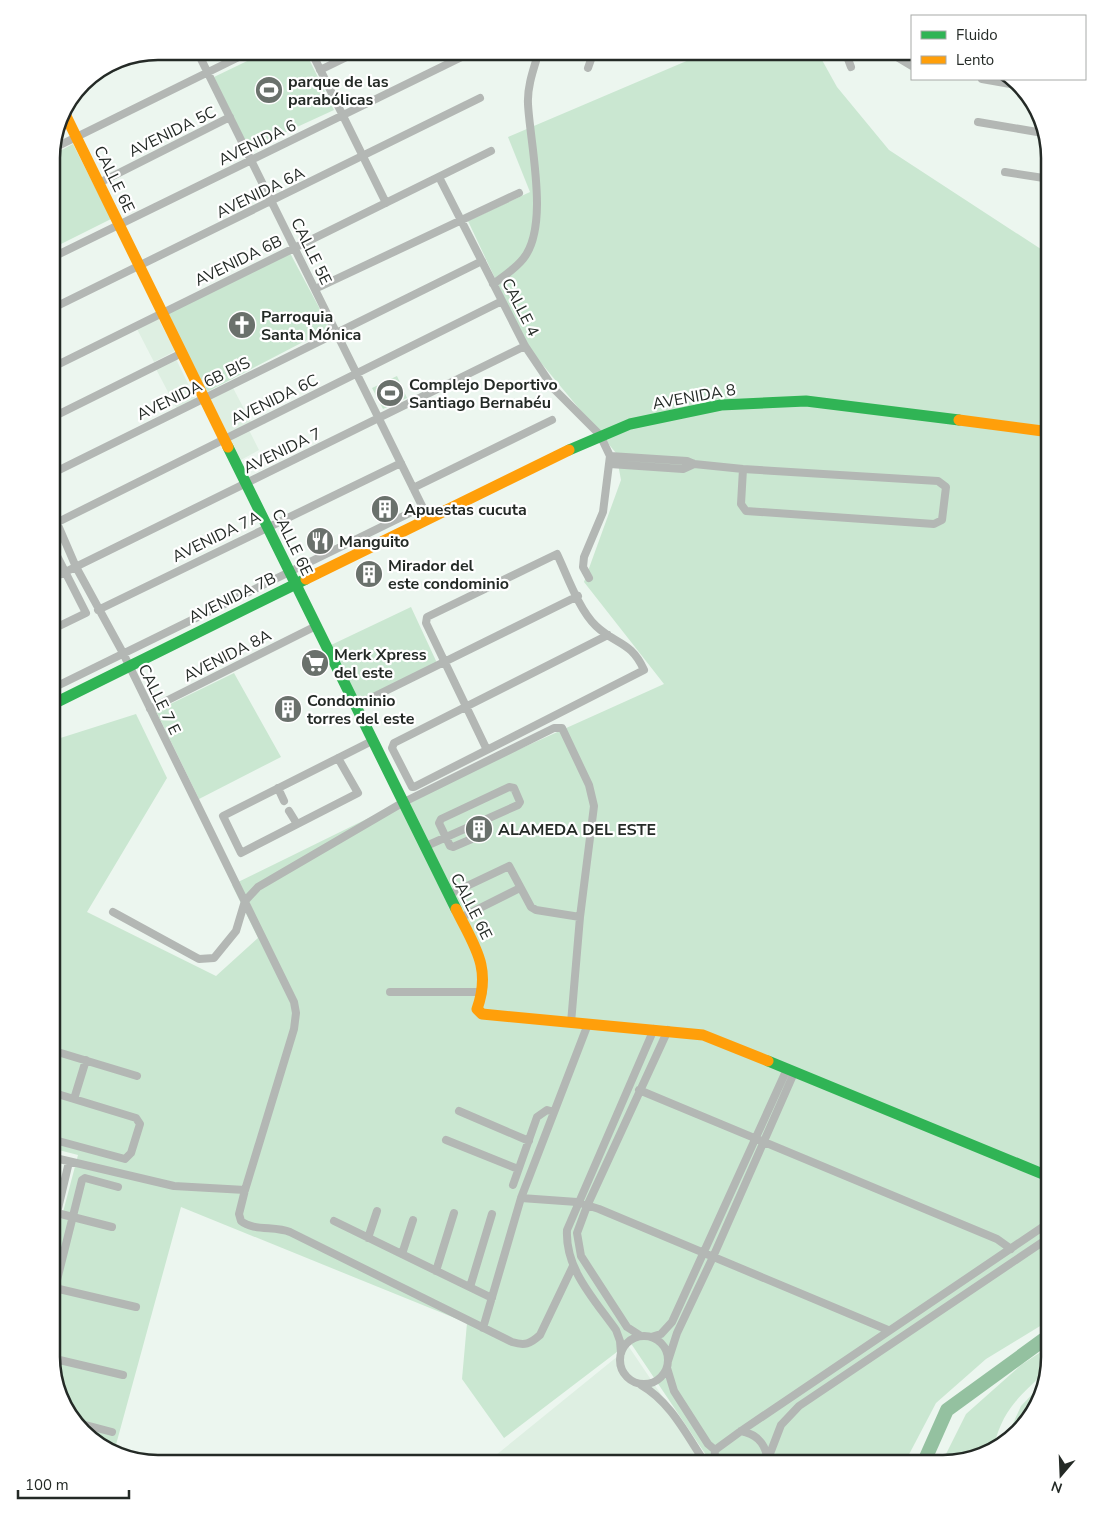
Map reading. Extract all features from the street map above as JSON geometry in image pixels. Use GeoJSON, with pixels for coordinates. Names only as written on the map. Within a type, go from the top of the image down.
{"type":"FeatureCollection","features":[{"type":"Feature","properties":{"kind":"street","name":"CALLE 5E"},"geometry":{"type":"LineString","coordinates":[[202,60],[428,518]]}},
{"type":"Feature","properties":{"kind":"street"},"geometry":{"type":"LineString","coordinates":[[61,144],[233,60]]}},
{"type":"Feature","properties":{"kind":"street"},"geometry":{"type":"LineString","coordinates":[[315,60],[386,203]]}},
{"type":"Feature","properties":{"kind":"street"},"geometry":{"type":"LineString","coordinates":[[320,70],[341,60]]}},
{"type":"Feature","properties":{"kind":"street","name":"AVENIDA 6"},"geometry":{"type":"LineString","coordinates":[[60,254],[456,60]]}},
{"type":"Feature","properties":{"kind":"street"},"geometry":{"type":"LineString","coordinates":[[493,284],[511,271],[524,258],[534,232],[536,182],[528,103],[530,82],[536,60]]}},
{"type":"Feature","properties":{"kind":"street"},"geometry":{"type":"LineString","coordinates":[[588,68],[591,60]]}},
{"type":"Feature","properties":{"kind":"street"},"geometry":{"type":"LineString","coordinates":[[849,60],[851,66]]}},
{"type":"Feature","properties":{"kind":"street"},"geometry":{"type":"LineString","coordinates":[[988,80],[1006,83]]}},
{"type":"Feature","properties":{"kind":"street","name":"AVENIDA 6A"},"geometry":{"type":"LineString","coordinates":[[60,305],[480,98]]}},
{"type":"Feature","properties":{"kind":"street","name":"AVENIDA 5C"},"geometry":{"type":"LineString","coordinates":[[99,182],[230,118]]}},
{"type":"Feature","properties":{"kind":"street","name":"CALLE 6E"},"geometry":{"type":"LineString","coordinates":[[68,120],[402,803],[482,962],[483,992],[477,1009],[482,1014],[571,1023]]}},
{"type":"Feature","properties":{"kind":"street"},"geometry":{"type":"LineString","coordinates":[[978,122],[1038,132]]}},
{"type":"Feature","properties":{"kind":"street","name":"AVENIDA 6B"},"geometry":{"type":"LineString","coordinates":[[60,364],[491,151]]}},
{"type":"Feature","properties":{"kind":"street"},"geometry":{"type":"LineString","coordinates":[[1005,172],[1041,178]]}},
{"type":"Feature","properties":{"kind":"street","name":"CALLE 4"},"geometry":{"type":"LineString","coordinates":[[439,177],[525,346],[554,389],[600,435],[610,460]]}},
{"type":"Feature","properties":{"kind":"street"},"geometry":{"type":"LineString","coordinates":[[315,289],[519,193]]}},
{"type":"Feature","properties":{"kind":"street","name":"AVENIDA 6B BIS"},"geometry":{"type":"LineString","coordinates":[[60,470],[482,261]]}},
{"type":"Feature","properties":{"kind":"street","name":"AVENIDA 6C"},"geometry":{"type":"LineString","coordinates":[[60,521],[502,301]]}},
{"type":"Feature","properties":{"kind":"street","name":"AVENIDA 7"},"geometry":{"type":"LineString","coordinates":[[60,574],[525,346]]}},
{"type":"Feature","properties":{"kind":"street"},"geometry":{"type":"LineString","coordinates":[[60,414],[182,353]]}},
{"type":"Feature","properties":{"kind":"street","name":"AVENIDA 8"},"geometry":{"type":"LineString","coordinates":[[428,518],[600,435],[630,424],[721,405],[782,402],[842,405],[1041,431]]}},
{"type":"Feature","properties":{"kind":"street"},"geometry":{"type":"LineString","coordinates":[[413,488],[552,420]]}},
{"type":"Feature","properties":{"kind":"street"},"geometry":{"type":"LineString","coordinates":[[589,578],[584,567],[584,557],[603,512],[610,460],[683,469],[694,464],[743,469],[938,481],[946,487],[942,520],[934,524],[746,511],[741,504],[743,469]]}},
{"type":"Feature","properties":{"kind":"street","name":"AVENIDA 7A"},"geometry":{"type":"LineString","coordinates":[[98,610],[267,526],[401,463]]}},
{"type":"Feature","properties":{"kind":"street","name":"AVENIDA 7B"},"geometry":{"type":"LineString","coordinates":[[60,685],[422,507]]}},
{"type":"Feature","properties":{"kind":"street","name":"AVENIDA 7B"},"geometry":{"type":"LineString","coordinates":[[60,700],[428,518]]}},
{"type":"Feature","properties":{"kind":"street","name":"CALLE 7 E"},"geometry":{"type":"LineString","coordinates":[[60,527],[76,566],[98,610],[123,653],[245,901],[292,998],[296,1013],[294,1029],[245,1190],[239,1218],[245,1224],[290,1232],[483,1328],[522,1345],[531,1344],[540,1335],[563,1287]]}},
{"type":"Feature","properties":{"kind":"street"},"geometry":{"type":"LineString","coordinates":[[366,534],[372,545]]}},
{"type":"Feature","properties":{"kind":"street"},"geometry":{"type":"LineString","coordinates":[[487,750],[466,705],[426,622],[427,617],[557,554],[578,596],[596,626],[631,648],[644,670],[487,750],[412,787],[392,748],[394,743],[466,705],[608,635]]}},
{"type":"Feature","properties":{"kind":"street"},"geometry":{"type":"LineString","coordinates":[[60,562],[86,613],[60,626]]}},
{"type":"Feature","properties":{"kind":"street"},"geometry":{"type":"LineString","coordinates":[[355,706],[578,596]]}},
{"type":"Feature","properties":{"kind":"street","name":"AVENIDA 8A"},"geometry":{"type":"LineString","coordinates":[[150,709],[316,626]]}},
{"type":"Feature","properties":{"kind":"street"},"geometry":{"type":"LineString","coordinates":[[60,695],[63,699]]}},
{"type":"Feature","properties":{"kind":"street"},"geometry":{"type":"LineString","coordinates":[[113,912],[198,959],[214,958],[233,935],[245,901],[258,887],[402,803],[554,728],[562,728],[589,785],[594,806],[580,917],[571,1023],[668,1030],[703,1035],[1041,1173]]}},
{"type":"Feature","properties":{"kind":"street"},"geometry":{"type":"LineString","coordinates":[[338,758],[358,793],[241,853],[223,816],[338,758],[372,742]]}},
{"type":"Feature","properties":{"kind":"street"},"geometry":{"type":"LineString","coordinates":[[278,788],[284,801]]}},
{"type":"Feature","properties":{"kind":"street"},"geometry":{"type":"LineString","coordinates":[[509,788],[514,788],[519,804],[472,826],[474,838],[452,847],[446,838],[439,823],[441,819],[509,788]]}},
{"type":"Feature","properties":{"kind":"street"},"geometry":{"type":"LineString","coordinates":[[289,812],[297,824]]}},
{"type":"Feature","properties":{"kind":"street"},"geometry":{"type":"LineString","coordinates":[[424,847],[446,838]]}},
{"type":"Feature","properties":{"kind":"street"},"geometry":{"type":"LineString","coordinates":[[448,895],[509,866],[531,907],[536,910],[580,917]]}},
{"type":"Feature","properties":{"kind":"street"},"geometry":{"type":"LineString","coordinates":[[460,918],[520,888]]}},
{"type":"Feature","properties":{"kind":"street"},"geometry":{"type":"LineString","coordinates":[[390,992],[483,992]]}},
{"type":"Feature","properties":{"kind":"street"},"geometry":{"type":"LineString","coordinates":[[483,1328],[521,1198],[588,1024]]}},
{"type":"Feature","properties":{"kind":"street"},"geometry":{"type":"LineString","coordinates":[[654,1029],[577,1202],[567,1230],[566,1244],[573,1266],[582,1282],[616,1330],[620,1340],[620,1364],[624,1374],[653,1392],[666,1404],[700,1455]]}},
{"type":"Feature","properties":{"kind":"street"},"geometry":{"type":"LineString","coordinates":[[668,1030],[639,1090],[577,1232],[581,1256],[627,1327],[641,1336],[651,1337],[661,1334],[672,1322],[755,1138],[790,1071]]}},
{"type":"Feature","properties":{"kind":"street"},"geometry":{"type":"LineString","coordinates":[[60,1053],[137,1076]]}},
{"type":"Feature","properties":{"kind":"street"},"geometry":{"type":"LineString","coordinates":[[74,1099],[86,1060]]}},
{"type":"Feature","properties":{"kind":"street"},"geometry":{"type":"LineString","coordinates":[[640,1384],[653,1383],[664,1374],[677,1333],[714,1257],[764,1142],[790,1071]]}},
{"type":"Feature","properties":{"kind":"street"},"geometry":{"type":"LineString","coordinates":[[639,1090],[997,1239],[1011,1249]]}},
{"type":"Feature","properties":{"kind":"street"},"geometry":{"type":"LineString","coordinates":[[60,1095],[139,1121],[131,1153],[126,1159],[60,1142]]}},
{"type":"Feature","properties":{"kind":"street"},"geometry":{"type":"LineString","coordinates":[[513,1185],[540,1114],[547,1110],[554,1112]]}},
{"type":"Feature","properties":{"kind":"street"},"geometry":{"type":"LineString","coordinates":[[458,1111],[529,1141]]}},
{"type":"Feature","properties":{"kind":"street"},"geometry":{"type":"LineString","coordinates":[[446,1140],[518,1169]]}},
{"type":"Feature","properties":{"kind":"street"},"geometry":{"type":"LineString","coordinates":[[60,1160],[174,1186],[245,1190]]}},
{"type":"Feature","properties":{"kind":"street"},"geometry":{"type":"LineString","coordinates":[[60,1200],[69,1162]]}},
{"type":"Feature","properties":{"kind":"street"},"geometry":{"type":"LineString","coordinates":[[60,1274],[83,1179],[118,1187]]}},
{"type":"Feature","properties":{"kind":"street"},"geometry":{"type":"LineString","coordinates":[[521,1198],[577,1202],[888,1330]]}},
{"type":"Feature","properties":{"kind":"street"},"geometry":{"type":"LineString","coordinates":[[368,1238],[377,1211]]}},
{"type":"Feature","properties":{"kind":"street"},"geometry":{"type":"LineString","coordinates":[[436,1271],[454,1213]]}},
{"type":"Feature","properties":{"kind":"street"},"geometry":{"type":"LineString","coordinates":[[60,1214],[112,1228]]}},
{"type":"Feature","properties":{"kind":"street"},"geometry":{"type":"LineString","coordinates":[[470,1287],[492,1214]]}},
{"type":"Feature","properties":{"kind":"street"},"geometry":{"type":"LineString","coordinates":[[402,1254],[413,1220]]}},
{"type":"Feature","properties":{"kind":"street"},"geometry":{"type":"LineString","coordinates":[[334,1222],[492,1298]]}},
{"type":"Feature","properties":{"kind":"street"},"geometry":{"type":"LineString","coordinates":[[715,1455],[715,1450],[741,1431],[1041,1228]]}},
{"type":"Feature","properties":{"kind":"street"},"geometry":{"type":"LineString","coordinates":[[768,1455],[781,1424],[799,1406],[1041,1243]]}},
{"type":"Feature","properties":{"kind":"street"},"geometry":{"type":"LineString","coordinates":[[563,1287],[573,1266]]}},
{"type":"Feature","properties":{"kind":"street"},"geometry":{"type":"LineString","coordinates":[[563,1287],[572,1282],[582,1282]]}},
{"type":"Feature","properties":{"kind":"street"},"geometry":{"type":"LineString","coordinates":[[60,1288],[136,1307]]}},
{"type":"Feature","properties":{"kind":"street"},"geometry":{"type":"LineString","coordinates":[[621,1353],[628,1342],[641,1336]]}},
{"type":"Feature","properties":{"kind":"street"},"geometry":{"type":"LineString","coordinates":[[651,1337],[664,1346],[674,1392],[708,1444],[715,1450]]}},
{"type":"Feature","properties":{"kind":"street"},"geometry":{"type":"LineString","coordinates":[[60,1360],[122,1375]]}},
{"type":"Feature","properties":{"kind":"street"},"geometry":{"type":"LineString","coordinates":[[89,1426],[112,1432]]}},
{"type":"Feature","properties":{"kind":"street"},"geometry":{"type":"LineString","coordinates":[[741,1431],[751,1433],[759,1439],[764,1455]]}},
{"type":"Feature","properties":{"kind":"shaded area"},"geometry":{"type":"Polygon","coordinates":[[[158,318],[175,351],[154,362],[137,329],[158,318]]]}},
{"type":"Feature","properties":{"kind":"shaded area"},"geometry":{"type":"Polygon","coordinates":[[[176,359],[196,400],[177,409],[156,369],[176,359]]]}},
{"type":"Feature","properties":{"kind":"shaded area"},"geometry":{"type":"Polygon","coordinates":[[[232,386],[252,424],[228,435],[209,398],[232,386]]]}},
{"type":"Feature","properties":{"kind":"shaded area"},"geometry":{"type":"Polygon","coordinates":[[[249,430],[259,450],[239,461],[228,440],[249,430]]]}},
{"type":"Feature","properties":{"kind":"shaded area"},"geometry":{"type":"Polygon","coordinates":[[[629,1347],[702,1455],[496,1455],[629,1347]]]}},
{"type":"Feature","properties":{"kind":"green space"},"geometry":{"type":"Polygon","coordinates":[[[249,60],[309,60],[334,110],[249,149],[214,77],[249,60]]]}},
{"type":"Feature","properties":{"kind":"green space"},"geometry":{"type":"Polygon","coordinates":[[[689,60],[822,60],[837,87],[889,150],[1041,249],[1041,1325],[986,1359],[936,1403],[909,1455],[706,1455],[630,1342],[504,1438],[462,1379],[467,1323],[181,1207],[116,1445],[98,1435],[80,1417],[67,1394],[63,1382],[60,1357],[60,1224],[78,1155],[60,1150],[60,738],[136,714],[167,778],[87,912],[216,976],[258,938],[232,885],[393,806],[664,684],[584,582],[621,480],[616,453],[527,346],[468,221],[530,192],[508,137],[689,60]]]}},
{"type":"Feature","properties":{"kind":"green space"},"geometry":{"type":"Polygon","coordinates":[[[73,144],[111,219],[60,244],[60,152],[73,144]]]}},
{"type":"Feature","properties":{"kind":"green space"},"geometry":{"type":"Polygon","coordinates":[[[290,253],[330,328],[207,392],[166,312],[290,253]]]}},
{"type":"Feature","properties":{"kind":"green space","name":"Complejo Deportivo Santiago Bernabéu"},"geometry":{"type":"Polygon","coordinates":[[[397,376],[407,398],[383,409],[372,388],[397,376]]]}},
{"type":"Feature","properties":{"kind":"green space"},"geometry":{"type":"Polygon","coordinates":[[[411,607],[437,663],[357,701],[331,645],[411,607]]]}},
{"type":"Feature","properties":{"kind":"green space"},"geometry":{"type":"Polygon","coordinates":[[[234,673],[281,757],[199,799],[156,711],[234,673]]]}},
{"type":"Feature","properties":{"kind":"green space"},"geometry":{"type":"Polygon","coordinates":[[[1041,1352],[1039,1377],[1007,1412],[996,1439],[968,1452],[946,1455],[966,1414],[1021,1365],[1041,1352]]]}},
{"type":"Feature","properties":{"kind":"green space"},"geometry":{"type":"Polygon","coordinates":[[[1035,1392],[1021,1417],[1012,1426],[1021,1406],[1035,1392]]]}},
{"type":"Feature","properties":{"kind":"waterway"},"geometry":{"type":"LineString","coordinates":[[927,1455],[947,1410],[1041,1342]]}},
{"type":"Feature","properties":{"kind":"traffic: fast"},"geometry":{"type":"LineString","coordinates":[[569,450],[630,424],[721,405],[806,401],[959,420]]}},
{"type":"Feature","properties":{"kind":"traffic: fast"},"geometry":{"type":"LineString","coordinates":[[228,447],[456,909]]}},
{"type":"Feature","properties":{"kind":"traffic: fast"},"geometry":{"type":"LineString","coordinates":[[60,701],[306,579]]}},
{"type":"Feature","properties":{"kind":"traffic: fast"},"geometry":{"type":"LineString","coordinates":[[768,1061],[1041,1173]]}},
{"type":"Feature","properties":{"kind":"traffic: slow"},"geometry":{"type":"LineString","coordinates":[[68,120],[228,447]]}},
{"type":"Feature","properties":{"kind":"traffic: slow"},"geometry":{"type":"LineString","coordinates":[[959,420],[1041,431]]}},
{"type":"Feature","properties":{"kind":"traffic: slow"},"geometry":{"type":"LineString","coordinates":[[306,579],[569,450]]}},
{"type":"Feature","properties":{"kind":"traffic: slow"},"geometry":{"type":"LineString","coordinates":[[456,909],[475,946],[482,969],[483,981],[477,1009],[482,1014],[703,1035],[768,1061]]}},
{"type":"Feature","properties":{"kind":"place","name":"parque de las parabólicas"},"geometry":{"type":"Point","coordinates":[269,90]}},
{"type":"Feature","properties":{"kind":"place","name":"Parroquia Santa Mónica"},"geometry":{"type":"Point","coordinates":[242,325]}},
{"type":"Feature","properties":{"kind":"place","name":"Complejo Deportivo Santiago Bernabéu"},"geometry":{"type":"Point","coordinates":[390,393]}},
{"type":"Feature","properties":{"kind":"place","name":"Apuestas cucuta"},"geometry":{"type":"Point","coordinates":[385,509]}},
{"type":"Feature","properties":{"kind":"place","name":"Manguito"},"geometry":{"type":"Point","coordinates":[320,541]}},
{"type":"Feature","properties":{"kind":"place","name":"Mirador del este condominio"},"geometry":{"type":"Point","coordinates":[369,574]}},
{"type":"Feature","properties":{"kind":"place","name":"Merk Xpress del este"},"geometry":{"type":"Point","coordinates":[315,663]}},
{"type":"Feature","properties":{"kind":"place","name":"Condominio torres del este"},"geometry":{"type":"Point","coordinates":[288,709]}},
{"type":"Feature","properties":{"kind":"place","name":"ALAMEDA DEL ESTE"},"geometry":{"type":"Point","coordinates":[479,829]}}]}
